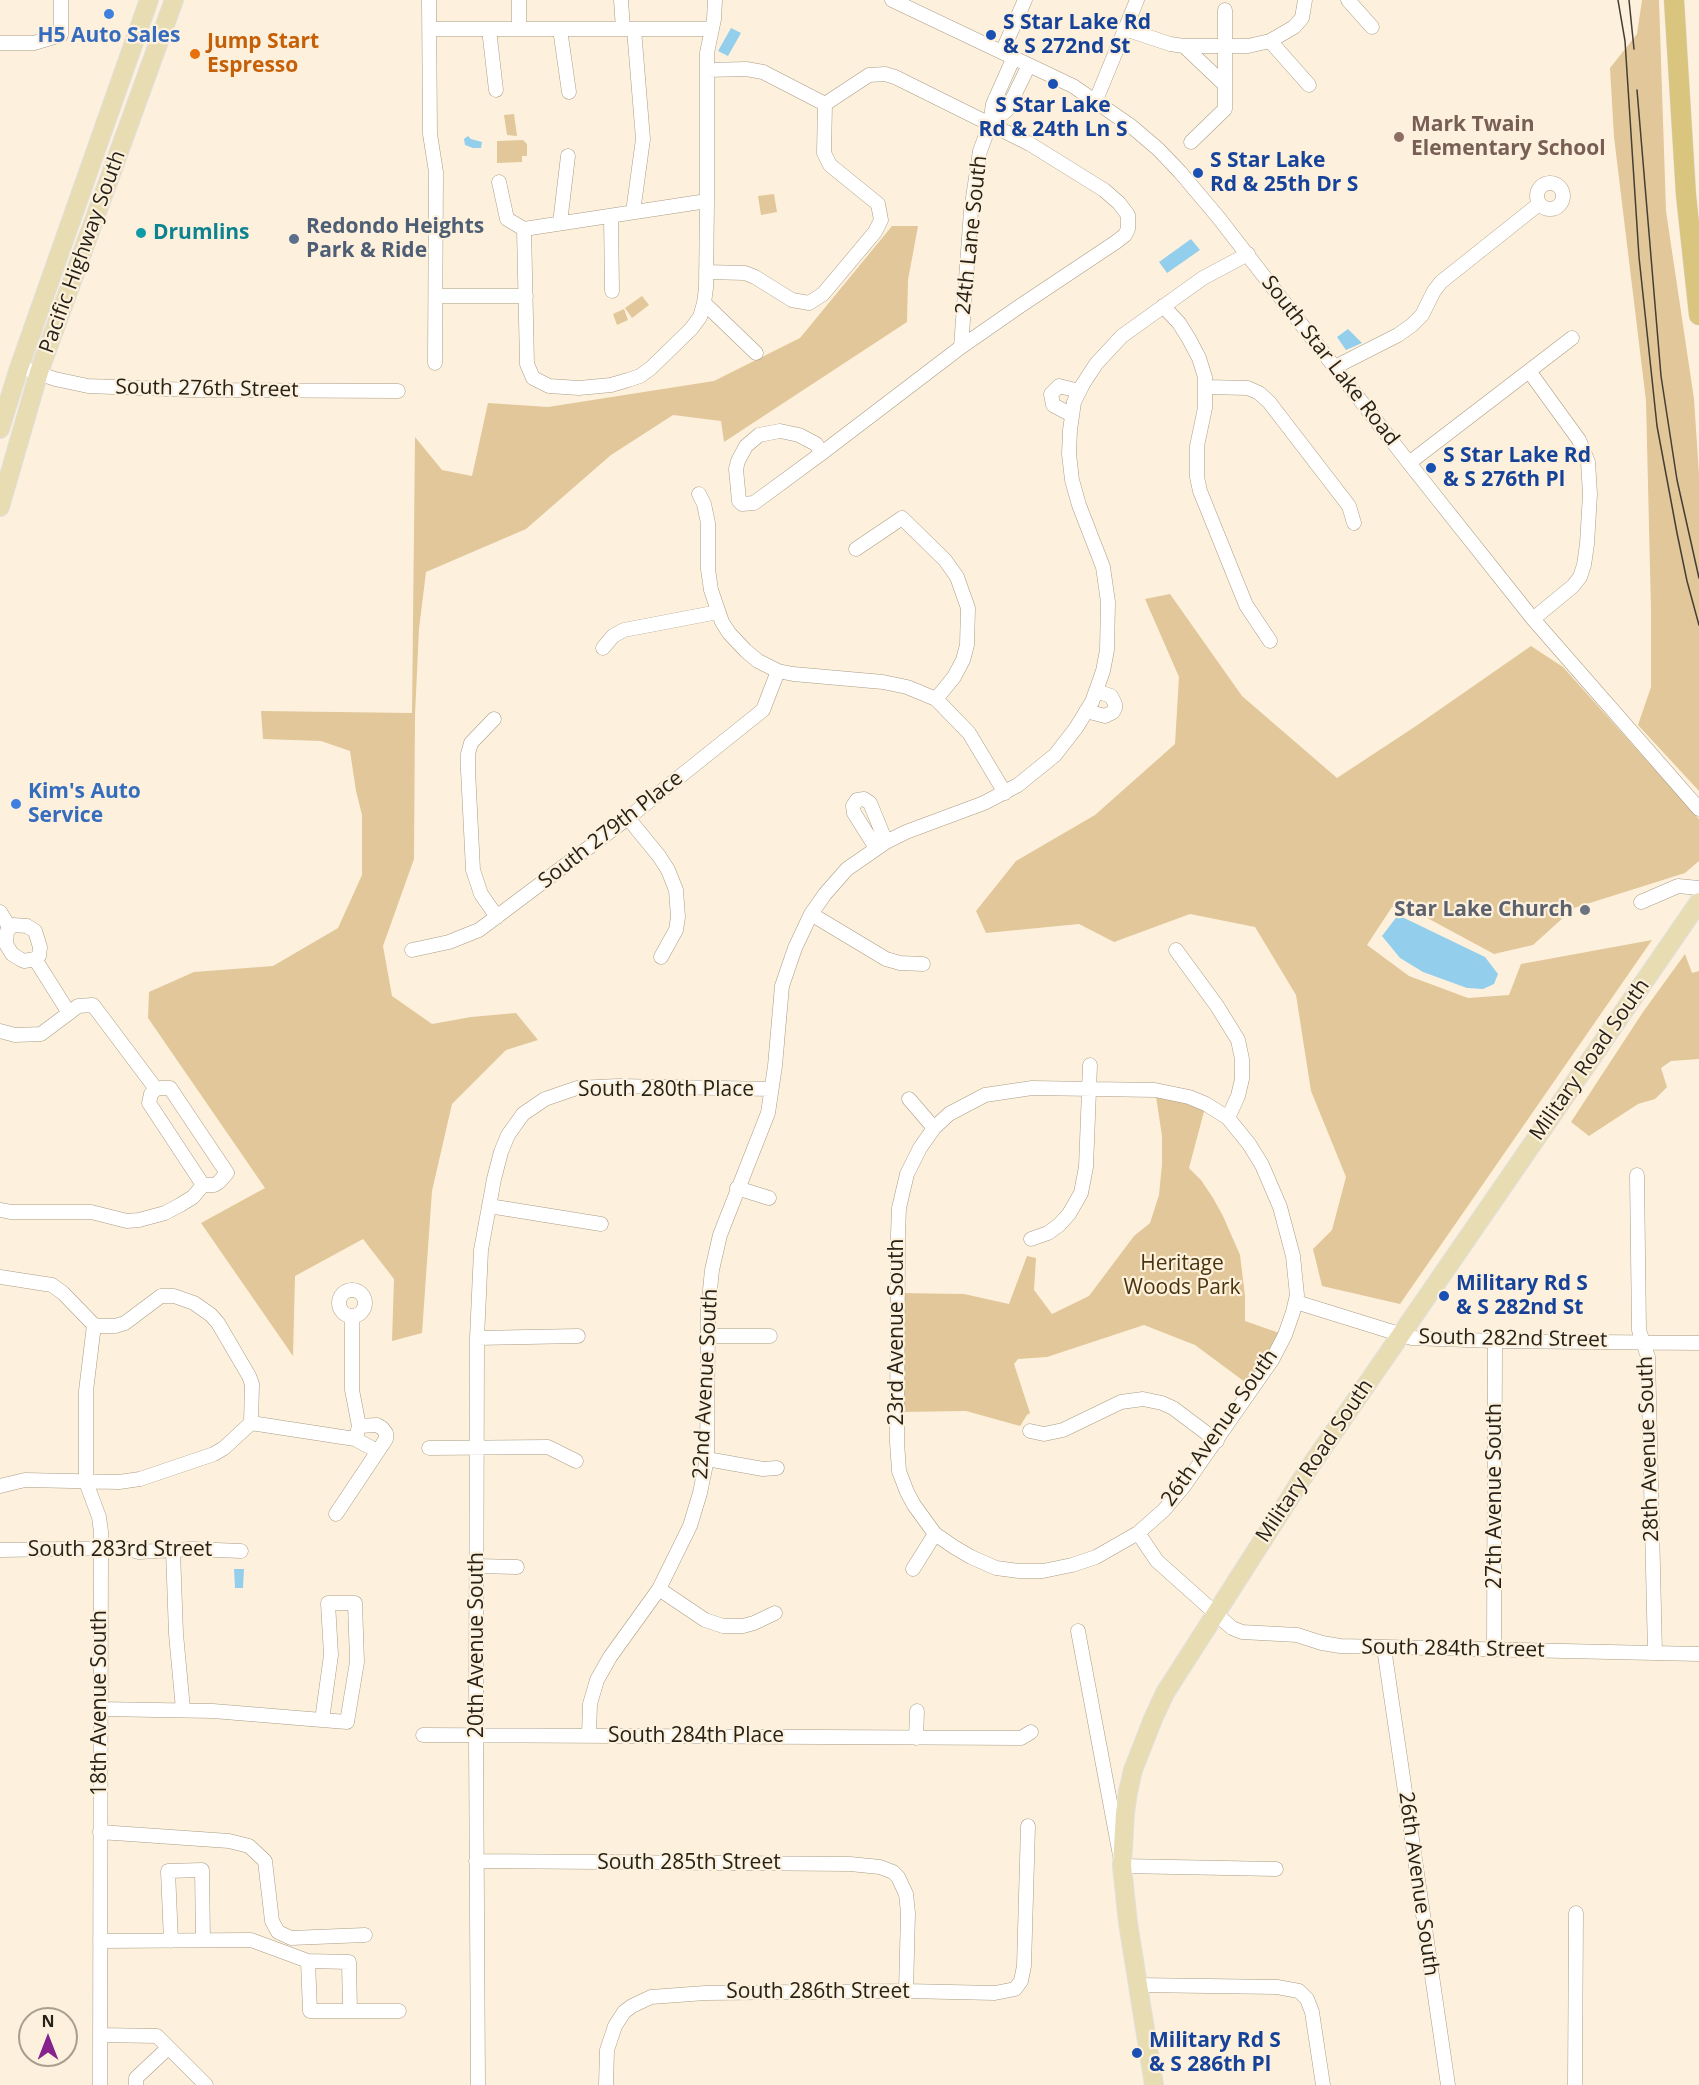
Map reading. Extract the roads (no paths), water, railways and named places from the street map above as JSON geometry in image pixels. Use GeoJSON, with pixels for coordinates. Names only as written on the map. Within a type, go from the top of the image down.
{"type":"FeatureCollection","features":[{"type":"Feature","properties":{"kind":"highway"},"geometry":{"type":"LineString","coordinates":[[1674,0],[1686,195],[1699,315]]}},
{"type":"Feature","properties":{"kind":"main road","name":"Pacific Highway South"},"geometry":{"type":"LineString","coordinates":[[0,429],[19,368],[149,0]]}},
{"type":"Feature","properties":{"kind":"main road","name":"Pacific Highway South"},"geometry":{"type":"LineString","coordinates":[[0,507],[39,372],[174,0]]}},
{"type":"Feature","properties":{"kind":"main road","name":"Military Road South"},"geometry":{"type":"LineString","coordinates":[[1154,2085],[1122,1866],[1125,1813],[1133,1770],[1142,1745],[1166,1694],[1307,1471],[1699,902]]}},
{"type":"Feature","properties":{"kind":"street"},"geometry":{"type":"LineString","coordinates":[[0,44],[34,43],[61,35],[61,0]]}},
{"type":"Feature","properties":{"kind":"street"},"geometry":{"type":"LineString","coordinates":[[429,0],[430,134],[436,172],[435,363]]}},
{"type":"Feature","properties":{"kind":"street"},"geometry":{"type":"LineString","coordinates":[[519,0],[519,29]]}},
{"type":"Feature","properties":{"kind":"street"},"geometry":{"type":"LineString","coordinates":[[621,0],[628,29],[643,139],[633,212]]}},
{"type":"Feature","properties":{"kind":"street"},"geometry":{"type":"LineString","coordinates":[[524,229],[527,364],[533,378],[540,383],[570,388],[611,385],[640,376],[691,329],[700,317],[704,303],[707,53],[715,0]]}},
{"type":"Feature","properties":{"kind":"street","name":"South Star Lake Road"},"geometry":{"type":"LineString","coordinates":[[892,0],[917,5],[1008,55],[1073,86],[1096,100],[1158,149],[1248,254],[1409,463],[1533,618],[1699,809]]}},
{"type":"Feature","properties":{"kind":"street","name":"24th Lane South"},"geometry":{"type":"LineString","coordinates":[[961,347],[971,211],[980,151],[990,124],[993,104],[1024,0]]}},
{"type":"Feature","properties":{"kind":"street"},"geometry":{"type":"LineString","coordinates":[[1096,100],[1137,0]]}},
{"type":"Feature","properties":{"kind":"street"},"geometry":{"type":"LineString","coordinates":[[1125,29],[1170,44],[1184,46],[1248,46],[1270,41],[1284,34],[1299,22],[1304,12],[1305,0]]}},
{"type":"Feature","properties":{"kind":"street"},"geometry":{"type":"LineString","coordinates":[[1348,0],[1372,27]]}},
{"type":"Feature","properties":{"kind":"street"},"geometry":{"type":"LineString","coordinates":[[1191,142],[1225,109],[1225,10]]}},
{"type":"Feature","properties":{"kind":"street"},"geometry":{"type":"LineString","coordinates":[[429,29],[711,29]]}},
{"type":"Feature","properties":{"kind":"street"},"geometry":{"type":"LineString","coordinates":[[489,29],[496,90]]}},
{"type":"Feature","properties":{"kind":"street"},"geometry":{"type":"LineString","coordinates":[[560,29],[569,92]]}},
{"type":"Feature","properties":{"kind":"street"},"geometry":{"type":"LineString","coordinates":[[1270,41],[1309,85]]}},
{"type":"Feature","properties":{"kind":"street"},"geometry":{"type":"LineString","coordinates":[[1184,46],[1225,85]]}},
{"type":"Feature","properties":{"kind":"street","name":"24th Lane South"},"geometry":{"type":"LineString","coordinates":[[990,124],[1007,110],[1029,65]]}},
{"type":"Feature","properties":{"kind":"street"},"geometry":{"type":"LineString","coordinates":[[707,70],[746,69],[763,72],[825,104]]}},
{"type":"Feature","properties":{"kind":"street"},"geometry":{"type":"LineString","coordinates":[[822,453],[816,444],[799,435],[780,431],[759,435],[746,446],[738,461],[736,469],[739,501],[748,505],[754,503],[822,453],[961,347],[1116,242],[1125,235],[1129,220],[1125,210],[1104,190],[1030,144],[885,74],[876,74],[860,80],[825,104]]}},
{"type":"Feature","properties":{"kind":"street"},"geometry":{"type":"LineString","coordinates":[[706,272],[730,271],[750,275],[792,300],[809,303],[823,294],[875,232],[881,220],[878,204],[830,165],[824,153],[825,104]]}},
{"type":"Feature","properties":{"kind":"street"},"geometry":{"type":"LineString","coordinates":[[561,223],[568,156]]}},
{"type":"Feature","properties":{"kind":"street"},"geometry":{"type":"LineString","coordinates":[[499,182],[507,219],[524,229],[707,201]]}},
{"type":"Feature","properties":{"kind":"street"},"geometry":{"type":"LineString","coordinates":[[1335,367],[1398,335],[1412,325],[1422,315],[1441,282],[1539,204]]}},
{"type":"Feature","properties":{"kind":"street"},"geometry":{"type":"LineString","coordinates":[[611,216],[612,291]]}},
{"type":"Feature","properties":{"kind":"street","name":"22nd Avenue South"},"geometry":{"type":"LineString","coordinates":[[588,1735],[590,1704],[597,1680],[610,1657],[659,1589],[690,1526],[700,1493],[706,1459],[708,1336],[712,1270],[720,1235],[768,1113],[778,1044],[782,986],[795,948],[811,914],[847,869],[881,845],[1005,793],[1055,755],[1076,728],[1096,691],[1107,650],[1108,602],[1103,567],[1072,480],[1069,454],[1074,402],[1096,364],[1122,336],[1203,278],[1248,254]]}},
{"type":"Feature","properties":{"kind":"street"},"geometry":{"type":"LineString","coordinates":[[436,296],[526,296]]}},
{"type":"Feature","properties":{"kind":"street"},"geometry":{"type":"LineString","coordinates":[[704,303],[756,353]]}},
{"type":"Feature","properties":{"kind":"street"},"geometry":{"type":"LineString","coordinates":[[1164,306],[1179,323],[1199,358],[1206,387],[1205,408],[1197,446],[1200,491],[1246,605],[1270,641]]}},
{"type":"Feature","properties":{"kind":"street"},"geometry":{"type":"LineString","coordinates":[[1409,463],[1572,338]]}},
{"type":"Feature","properties":{"kind":"street","name":"South 276th Street"},"geometry":{"type":"LineString","coordinates":[[19,368],[88,386],[192,390],[398,391]]}},
{"type":"Feature","properties":{"kind":"street"},"geometry":{"type":"LineString","coordinates":[[1529,371],[1579,440],[1588,462],[1590,494],[1587,544],[1580,577],[1573,586],[1533,618]]}},
{"type":"Feature","properties":{"kind":"street"},"geometry":{"type":"LineString","coordinates":[[1072,415],[1053,405],[1051,394],[1059,386],[1079,391]]}},
{"type":"Feature","properties":{"kind":"street"},"geometry":{"type":"LineString","coordinates":[[1206,387],[1248,388],[1259,393],[1269,402],[1349,506],[1354,523]]}},
{"type":"Feature","properties":{"kind":"street"},"geometry":{"type":"LineString","coordinates":[[699,494],[706,513],[711,590],[718,612],[729,633],[746,651],[758,662],[778,671],[884,682],[908,687],[936,699],[969,733],[1005,793]]}},
{"type":"Feature","properties":{"kind":"street"},"geometry":{"type":"LineString","coordinates":[[856,549],[902,518],[934,548],[957,577],[968,608],[967,645],[963,660],[954,677],[936,699]]}},
{"type":"Feature","properties":{"kind":"street"},"geometry":{"type":"LineString","coordinates":[[603,648],[613,636],[624,630],[718,612]]}},
{"type":"Feature","properties":{"kind":"street","name":"South 279th Place"},"geometry":{"type":"LineString","coordinates":[[412,950],[436,946],[479,930],[628,818],[763,710],[778,671]]}},
{"type":"Feature","properties":{"kind":"street"},"geometry":{"type":"LineString","coordinates":[[1086,711],[1105,716],[1115,708],[1111,696],[1096,691]]}},
{"type":"Feature","properties":{"kind":"street"},"geometry":{"type":"LineString","coordinates":[[494,719],[471,743],[468,770],[473,870],[481,894],[497,917]]}},
{"type":"Feature","properties":{"kind":"street"},"geometry":{"type":"LineString","coordinates":[[628,818],[659,856],[676,890],[678,917],[676,930],[661,957]]}},
{"type":"Feature","properties":{"kind":"street"},"geometry":{"type":"LineString","coordinates":[[1641,902],[1678,886],[1699,888]]}},
{"type":"Feature","properties":{"kind":"street"},"geometry":{"type":"LineString","coordinates":[[0,912],[10,928]]}},
{"type":"Feature","properties":{"kind":"street"},"geometry":{"type":"LineString","coordinates":[[811,914],[886,959],[900,963],[923,964]]}},
{"type":"Feature","properties":{"kind":"street"},"geometry":{"type":"LineString","coordinates":[[23,925],[35,931],[40,947],[39,956],[35,959],[24,961],[12,954],[6,944],[6,934],[10,928],[23,925]]}},
{"type":"Feature","properties":{"kind":"street"},"geometry":{"type":"LineString","coordinates":[[909,1099],[934,1128],[949,1114],[986,1095],[1032,1088],[1155,1090],[1206,1104],[1228,1118],[1238,1096],[1242,1079],[1242,1059],[1238,1040],[1222,1013],[1176,950]]}},
{"type":"Feature","properties":{"kind":"street"},"geometry":{"type":"LineString","coordinates":[[35,959],[69,1013]]}},
{"type":"Feature","properties":{"kind":"street"},"geometry":{"type":"LineString","coordinates":[[0,1031],[15,1035],[41,1034],[78,1006],[93,1005],[156,1089]]}},
{"type":"Feature","properties":{"kind":"street"},"geometry":{"type":"LineString","coordinates":[[1031,1239],[1048,1233],[1059,1225],[1069,1214],[1081,1193],[1086,1167],[1090,1065]]}},
{"type":"Feature","properties":{"kind":"street","name":"South 280th Place"},"geometry":{"type":"LineString","coordinates":[[489,1206],[501,1152],[515,1124],[534,1105],[554,1094],[577,1088],[618,1086],[771,1089]]}},
{"type":"Feature","properties":{"kind":"street"},"geometry":{"type":"LineString","coordinates":[[170,1088],[227,1173],[214,1185],[203,1185],[149,1103],[151,1094],[156,1089],[170,1088]]}},
{"type":"Feature","properties":{"kind":"street","name":"26th Avenue South"},"geometry":{"type":"LineString","coordinates":[[1138,1533],[1164,1510],[1217,1441],[1272,1360],[1285,1335],[1296,1302],[1297,1285],[1293,1256],[1280,1207],[1262,1166],[1249,1144],[1228,1118]]}},
{"type":"Feature","properties":{"kind":"street","name":"23rd Avenue South"},"geometry":{"type":"LineString","coordinates":[[934,1128],[920,1148],[907,1174],[899,1208],[897,1442],[899,1471],[907,1492],[935,1534]]}},
{"type":"Feature","properties":{"kind":"street","name":"28th Avenue South"},"geometry":{"type":"LineString","coordinates":[[1637,1175],[1639,1330],[1648,1357],[1655,1653]]}},
{"type":"Feature","properties":{"kind":"street"},"geometry":{"type":"LineString","coordinates":[[0,1210],[91,1212],[127,1221],[139,1220],[165,1213],[180,1205],[193,1197],[203,1185]]}},
{"type":"Feature","properties":{"kind":"street"},"geometry":{"type":"LineString","coordinates":[[737,1188],[769,1198]]}},
{"type":"Feature","properties":{"kind":"street"},"geometry":{"type":"LineString","coordinates":[[489,1206],[601,1224]]}},
{"type":"Feature","properties":{"kind":"street","name":"20th Avenue South"},"geometry":{"type":"LineString","coordinates":[[477,2085],[477,1338],[481,1250],[489,1206]]}},
{"type":"Feature","properties":{"kind":"street"},"geometry":{"type":"LineString","coordinates":[[0,1277],[52,1285],[94,1325],[121,1325],[161,1296],[174,1296],[194,1303],[218,1323],[252,1384],[251,1423],[224,1448],[207,1456],[129,1482],[25,1480],[0,1486]]}},
{"type":"Feature","properties":{"kind":"street","name":"South 282nd Street"},"geometry":{"type":"LineString","coordinates":[[1296,1302],[1400,1335],[1437,1340],[1699,1343]]}},
{"type":"Feature","properties":{"kind":"street"},"geometry":{"type":"LineString","coordinates":[[352,1316],[352,1390],[357,1432],[376,1451]]}},
{"type":"Feature","properties":{"kind":"street","name":"18th Avenue South"},"geometry":{"type":"LineString","coordinates":[[94,1325],[86,1392],[86,1482],[99,1517],[101,1549],[100,2085]]}},
{"type":"Feature","properties":{"kind":"street"},"geometry":{"type":"LineString","coordinates":[[477,1338],[578,1336]]}},
{"type":"Feature","properties":{"kind":"street"},"geometry":{"type":"LineString","coordinates":[[708,1336],[770,1336]]}},
{"type":"Feature","properties":{"kind":"street","name":"27th Avenue South"},"geometry":{"type":"LineString","coordinates":[[1494,1650],[1496,1341]]}},
{"type":"Feature","properties":{"kind":"street"},"geometry":{"type":"LineString","coordinates":[[1030,1431],[1044,1434],[1063,1430],[1121,1402],[1143,1399],[1173,1408],[1217,1441]]}},
{"type":"Feature","properties":{"kind":"street"},"geometry":{"type":"LineString","coordinates":[[251,1423],[357,1432],[371,1424],[382,1428],[386,1433],[384,1446],[376,1451],[336,1514]]}},
{"type":"Feature","properties":{"kind":"street"},"geometry":{"type":"LineString","coordinates":[[429,1448],[548,1447],[576,1461]]}},
{"type":"Feature","properties":{"kind":"street"},"geometry":{"type":"LineString","coordinates":[[706,1459],[763,1469],[777,1468]]}},
{"type":"Feature","properties":{"kind":"street"},"geometry":{"type":"LineString","coordinates":[[913,1569],[935,1534],[971,1557],[996,1568],[1043,1571],[1072,1566],[1096,1557],[1138,1533],[1157,1561],[1216,1613]]}},
{"type":"Feature","properties":{"kind":"street","name":"South 283rd Street"},"geometry":{"type":"LineString","coordinates":[[0,1550],[123,1548],[139,1552],[192,1549],[241,1551]]}},
{"type":"Feature","properties":{"kind":"street"},"geometry":{"type":"LineString","coordinates":[[173,1551],[176,1634],[183,1709]]}},
{"type":"Feature","properties":{"kind":"street"},"geometry":{"type":"LineString","coordinates":[[477,1566],[517,1567]]}},
{"type":"Feature","properties":{"kind":"street"},"geometry":{"type":"LineString","coordinates":[[659,1589],[705,1620],[723,1626],[743,1626],[775,1612]]}},
{"type":"Feature","properties":{"kind":"street"},"geometry":{"type":"LineString","coordinates":[[100,1709],[183,1709],[347,1722],[357,1662],[355,1603],[328,1603],[331,1655],[322,1720]]}},
{"type":"Feature","properties":{"kind":"street","name":"South 284th Street"},"geometry":{"type":"LineString","coordinates":[[1216,1613],[1232,1628],[1242,1632],[1285,1633],[1340,1646],[1699,1654]]}},
{"type":"Feature","properties":{"kind":"street"},"geometry":{"type":"LineString","coordinates":[[1078,1631],[1122,1866],[1276,1869]]}},
{"type":"Feature","properties":{"kind":"street","name":"26th Avenue South"},"geometry":{"type":"LineString","coordinates":[[1384,1648],[1448,2085]]}},
{"type":"Feature","properties":{"kind":"street"},"geometry":{"type":"LineString","coordinates":[[916,1712],[916,1738]]}},
{"type":"Feature","properties":{"kind":"street","name":"South 284th Place"},"geometry":{"type":"LineString","coordinates":[[423,1735],[1021,1738],[1031,1732]]}},
{"type":"Feature","properties":{"kind":"street","name":"South 286th Street"},"geometry":{"type":"LineString","coordinates":[[606,2085],[607,2049],[615,2026],[624,2012],[651,1998],[684,1993],[906,1991],[995,1993],[1015,1989],[1021,1981],[1025,1956],[1028,1826]]}},
{"type":"Feature","properties":{"kind":"street"},"geometry":{"type":"LineString","coordinates":[[100,1832],[229,1841],[249,1846],[265,1861],[272,1921],[278,1932],[291,1938],[364,1935]]}},
{"type":"Feature","properties":{"kind":"street","name":"South 285th Street"},"geometry":{"type":"LineString","coordinates":[[476,1861],[850,1864],[880,1867],[898,1877],[904,1887],[907,1906],[906,1991]]}},
{"type":"Feature","properties":{"kind":"street"},"geometry":{"type":"LineString","coordinates":[[171,1941],[168,1871],[202,1870],[203,1940]]}},
{"type":"Feature","properties":{"kind":"street"},"geometry":{"type":"LineString","coordinates":[[1575,2085],[1576,1913]]}},
{"type":"Feature","properties":{"kind":"street"},"geometry":{"type":"LineString","coordinates":[[100,1941],[251,1940],[308,1961],[349,1962],[350,2011]]}},
{"type":"Feature","properties":{"kind":"street"},"geometry":{"type":"LineString","coordinates":[[308,1961],[310,2011],[399,2011]]}},
{"type":"Feature","properties":{"kind":"street"},"geometry":{"type":"LineString","coordinates":[[1138,1985],[1277,1987],[1294,1989],[1303,1993],[1311,2012],[1323,2085]]}},
{"type":"Feature","properties":{"kind":"street"},"geometry":{"type":"LineString","coordinates":[[100,2035],[157,2036],[206,2085]]}},
{"type":"Feature","properties":{"kind":"street"},"geometry":{"type":"LineString","coordinates":[[136,2085],[136,2078],[168,2048]]}},
{"type":"Feature","properties":{"kind":"water"},"geometry":{"type":"Polygon","coordinates":[[[731,28],[741,33],[728,56],[718,51],[731,28]]]}},
{"type":"Feature","properties":{"kind":"water"},"geometry":{"type":"Polygon","coordinates":[[[468,136],[482,142],[481,148],[465,145],[464,139],[468,136]]]}},
{"type":"Feature","properties":{"kind":"water"},"geometry":{"type":"Polygon","coordinates":[[[1191,239],[1200,250],[1167,273],[1159,262],[1191,239]]]}},
{"type":"Feature","properties":{"kind":"water"},"geometry":{"type":"Polygon","coordinates":[[[1348,329],[1362,343],[1346,350],[1337,337],[1348,329]]]}},
{"type":"Feature","properties":{"kind":"water"},"geometry":{"type":"Polygon","coordinates":[[[1398,915],[1485,957],[1498,974],[1494,984],[1483,989],[1467,988],[1423,972],[1400,958],[1382,936],[1398,915]]]}},
{"type":"Feature","properties":{"kind":"water"},"geometry":{"type":"Polygon","coordinates":[[[234,1569],[244,1569],[243,1588],[235,1588],[234,1569]]]}},
{"type":"Feature","properties":{"kind":"tram line"},"geometry":{"type":"LineString","coordinates":[[1618,0],[1625,41],[1639,257],[1657,426],[1687,581],[1699,625]]}},
{"type":"Feature","properties":{"kind":"tram line"},"geometry":{"type":"LineString","coordinates":[[1629,0],[1634,49]]}},
{"type":"Feature","properties":{"kind":"tram line"},"geometry":{"type":"LineString","coordinates":[[1637,90],[1661,376],[1677,480],[1699,578]]}},
{"type":"Feature","properties":{"kind":"place","name":"H5 Auto Sales"},"geometry":{"type":"Point","coordinates":[109,14]}},
{"type":"Feature","properties":{"kind":"place","name":"S Star Lake Rd & S 272nd St"},"geometry":{"type":"Point","coordinates":[991,35]}},
{"type":"Feature","properties":{"kind":"place","name":"Jump Start Espresso"},"geometry":{"type":"Point","coordinates":[195,54]}},
{"type":"Feature","properties":{"kind":"place","name":"S Star Lake Rd & 24th Ln S"},"geometry":{"type":"Point","coordinates":[1053,84]}},
{"type":"Feature","properties":{"kind":"place","name":"Mark Twain Elementary School"},"geometry":{"type":"Point","coordinates":[1399,137]}},
{"type":"Feature","properties":{"kind":"place","name":"S Star Lake Rd & 25th Dr S"},"geometry":{"type":"Point","coordinates":[1198,173]}},
{"type":"Feature","properties":{"kind":"place","name":"Drumlins"},"geometry":{"type":"Point","coordinates":[141,233]}},
{"type":"Feature","properties":{"kind":"place","name":"Redondo Heights Park & Ride"},"geometry":{"type":"Point","coordinates":[294,239]}},
{"type":"Feature","properties":{"kind":"place","name":"S Star Lake Rd & S 276th Pl"},"geometry":{"type":"Point","coordinates":[1431,468]}},
{"type":"Feature","properties":{"kind":"place","name":"Kim's Auto Service"},"geometry":{"type":"Point","coordinates":[16,804]}},
{"type":"Feature","properties":{"kind":"place","name":"Star Lake Church"},"geometry":{"type":"Point","coordinates":[1585,910]}},
{"type":"Feature","properties":{"kind":"place","name":"Military Rd S & S 282nd St"},"geometry":{"type":"Point","coordinates":[1444,1296]}},
{"type":"Feature","properties":{"kind":"place","name":"Military Rd S & S 286th Pl"},"geometry":{"type":"Point","coordinates":[1137,2053]}},
{"type":"Feature","properties":{"kind":"park label","name":"Heritage Woods Park"},"geometry":{"type":"Point","coordinates":[1182,1276]}}]}
